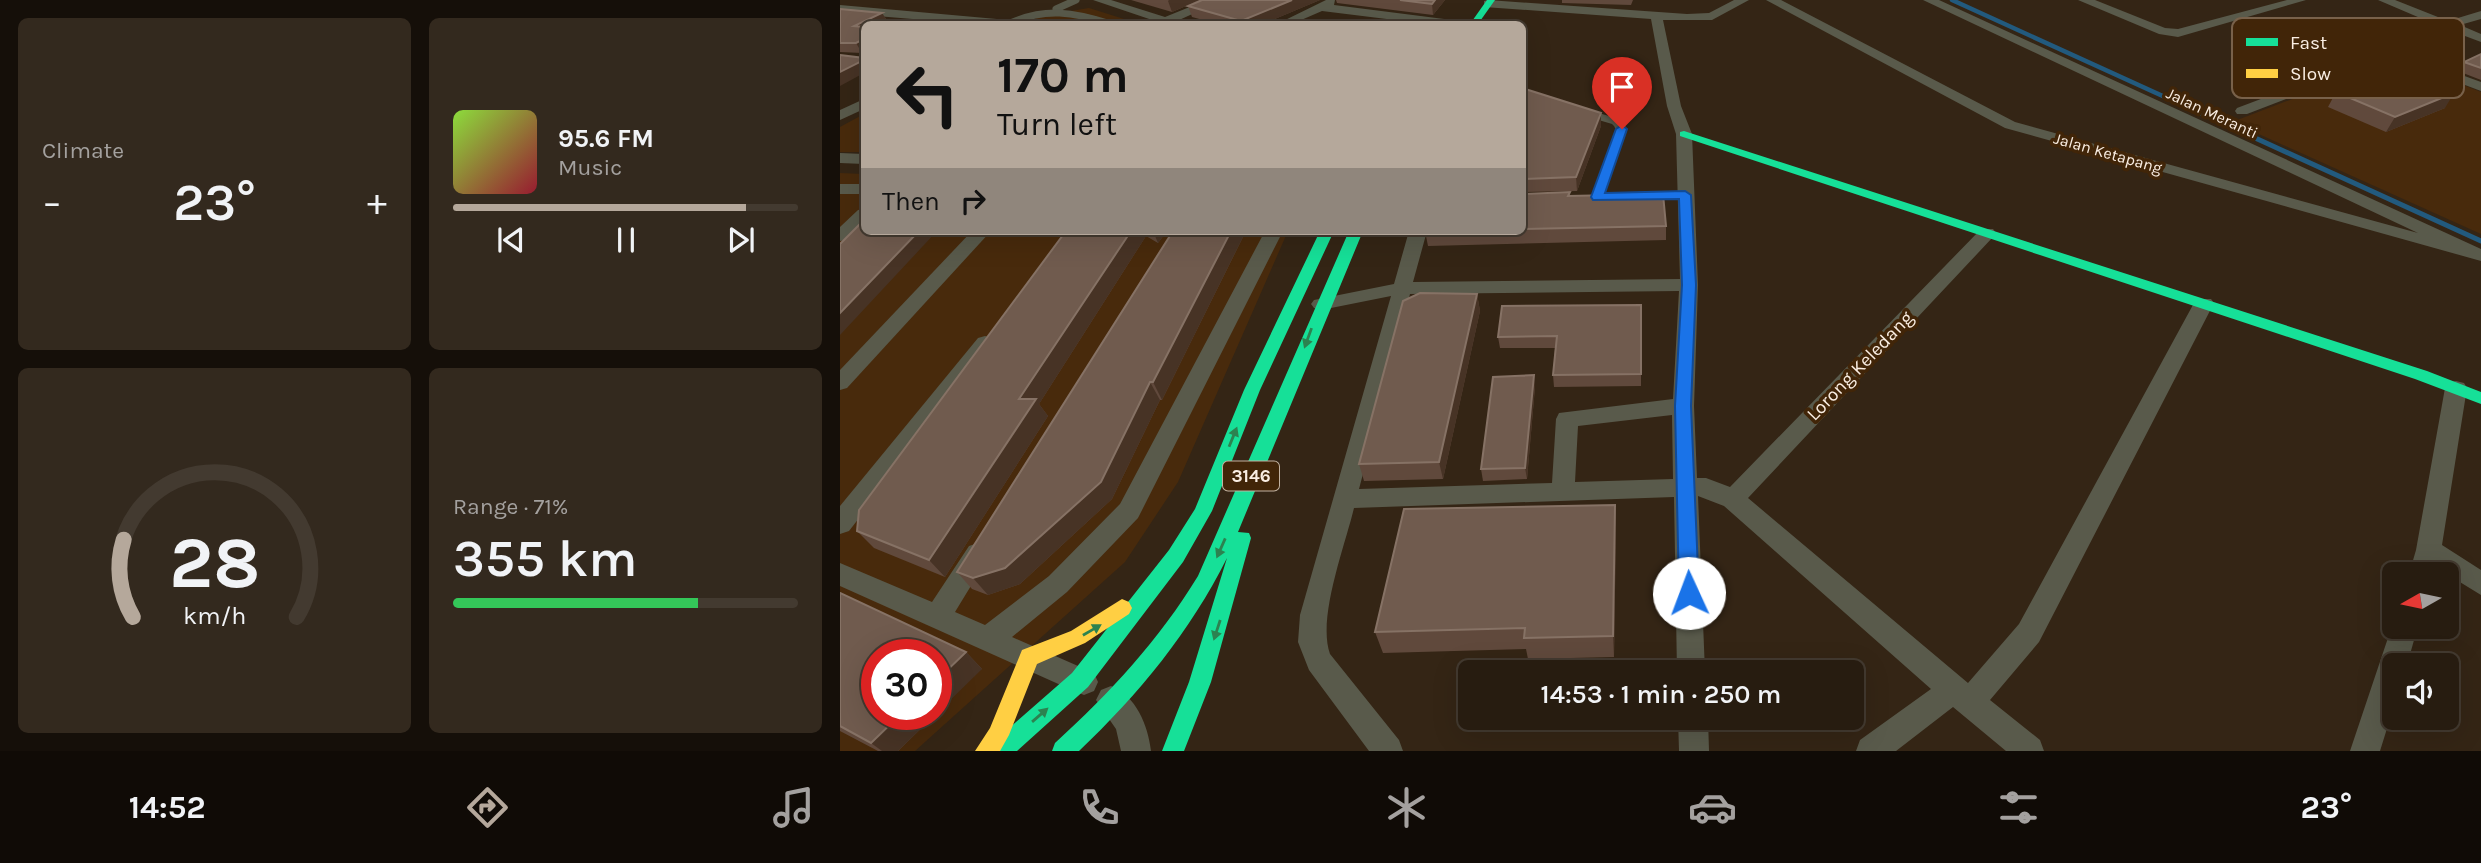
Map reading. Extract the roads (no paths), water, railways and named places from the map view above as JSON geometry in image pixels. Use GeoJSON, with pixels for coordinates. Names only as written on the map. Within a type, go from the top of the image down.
{"type":"FeatureCollection","features":[{"type":"Feature","properties":{"kind":"main road"},"geometry":{"type":"LineString","coordinates":[[1476,21],[1489,2]]}},
{"type":"Feature","properties":{"kind":"main road"},"geometry":{"type":"LineString","coordinates":[[1684,134],[2204,303],[2481,398]]}},
{"type":"Feature","properties":{"kind":"main road"},"geometry":{"type":"LineString","coordinates":[[1278,335],[1310,246],[1310,235]]}},
{"type":"Feature","properties":{"kind":"main road","name":"3146"},"geometry":{"type":"LineString","coordinates":[[1000,751],[1080,680],[1177,556],[1203,511],[1252,390],[1325,235]]}},
{"type":"Feature","properties":{"kind":"main road","name":"3146"},"geometry":{"type":"LineString","coordinates":[[1063,751],[1116,703],[1167,642],[1201,589],[1286,397],[1321,304],[1354,235]]}},
{"type":"Feature","properties":{"kind":"main road"},"geometry":{"type":"LineString","coordinates":[[1173,751],[1200,682],[1239,556],[1242,544],[1243,492]]}},
{"type":"Feature","properties":{"kind":"main road"},"geometry":{"type":"LineString","coordinates":[[986,751],[998,735],[1030,657],[1066,645],[1109,620],[1177,556]]}},
{"type":"Feature","properties":{"kind":"street"},"geometry":{"type":"LineString","coordinates":[[1174,21],[1217,0]]}},
{"type":"Feature","properties":{"kind":"street"},"geometry":{"type":"LineString","coordinates":[[1290,21],[1336,0]]}},
{"type":"Feature","properties":{"kind":"street"},"geometry":{"type":"LineString","coordinates":[[1678,0],[1664,17],[1674,107],[1684,134],[1679,195],[1689,285],[1683,406],[1691,660]]}},
{"type":"Feature","properties":{"kind":"street"},"geometry":{"type":"LineString","coordinates":[[1489,2],[1664,17],[1713,16],[1743,0]]}},
{"type":"Feature","properties":{"kind":"street","name":"Jalan Ketapang"},"geometry":{"type":"LineString","coordinates":[[1772,0],[2010,125],[2381,230],[2474,253]]}},
{"type":"Feature","properties":{"kind":"street","name":"Jalan Meranti"},"geometry":{"type":"LineString","coordinates":[[1929,0],[2474,253]]}},
{"type":"Feature","properties":{"kind":"street"},"geometry":{"type":"LineString","coordinates":[[2084,0],[2163,31],[2178,33],[2232,18]]}},
{"type":"Feature","properties":{"kind":"street"},"geometry":{"type":"LineString","coordinates":[[2233,18],[2300,0]]}},
{"type":"Feature","properties":{"kind":"street"},"geometry":{"type":"LineString","coordinates":[[2384,0],[2429,18]]}},
{"type":"Feature","properties":{"kind":"street"},"geometry":{"type":"LineString","coordinates":[[1105,1],[1164,21]]}},
{"type":"Feature","properties":{"kind":"street"},"geometry":{"type":"LineString","coordinates":[[2244,4],[2263,10]]}},
{"type":"Feature","properties":{"kind":"street"},"geometry":{"type":"LineString","coordinates":[[1320,7],[1429,21]]}},
{"type":"Feature","properties":{"kind":"street"},"geometry":{"type":"LineString","coordinates":[[840,9],[974,21]]}},
{"type":"Feature","properties":{"kind":"street"},"geometry":{"type":"LineString","coordinates":[[2464,22],[2481,15]]}},
{"type":"Feature","properties":{"kind":"street"},"geometry":{"type":"LineString","coordinates":[[2464,32],[2481,38]]}},
{"type":"Feature","properties":{"kind":"street"},"geometry":{"type":"LineString","coordinates":[[2464,81],[2481,88]]}},
{"type":"Feature","properties":{"kind":"street"},"geometry":{"type":"LineString","coordinates":[[2242,111],[2275,98]]}},
{"type":"Feature","properties":{"kind":"street"},"geometry":{"type":"LineString","coordinates":[[840,116],[861,105]]}},
{"type":"Feature","properties":{"kind":"street"},"geometry":{"type":"LineString","coordinates":[[840,158],[861,159]]}},
{"type":"Feature","properties":{"kind":"street"},"geometry":{"type":"LineString","coordinates":[[840,189],[861,189]]}},
{"type":"Feature","properties":{"kind":"street"},"geometry":{"type":"LineString","coordinates":[[840,236],[861,217]]}},
{"type":"Feature","properties":{"kind":"street","name":"Lorong Keledang"},"geometry":{"type":"LineString","coordinates":[[1733,499],[1987,233]]}},
{"type":"Feature","properties":{"kind":"street"},"geometry":{"type":"LineString","coordinates":[[840,383],[978,235]]}},
{"type":"Feature","properties":{"kind":"street"},"geometry":{"type":"LineString","coordinates":[[989,639],[1058,584],[1129,511],[1272,235]]}},
{"type":"Feature","properties":{"kind":"street"},"geometry":{"type":"LineString","coordinates":[[1388,751],[1319,661],[1312,642],[1313,615],[1417,235]]}},
{"type":"Feature","properties":{"kind":"street"},"geometry":{"type":"LineString","coordinates":[[1321,304],[1401,288],[1689,285]]}},
{"type":"Feature","properties":{"kind":"street"},"geometry":{"type":"LineString","coordinates":[[1871,751],[1961,696],[2029,633],[2204,303]]}},
{"type":"Feature","properties":{"kind":"street"},"geometry":{"type":"LineString","coordinates":[[840,524],[995,329]]}},
{"type":"Feature","properties":{"kind":"street"},"geometry":{"type":"LineString","coordinates":[[2426,562],[2456,388]]}},
{"type":"Feature","properties":{"kind":"street"},"geometry":{"type":"LineString","coordinates":[[1563,492],[1567,419],[1683,406]]}},
{"type":"Feature","properties":{"kind":"street"},"geometry":{"type":"LineString","coordinates":[[1346,499],[1706,487],[1733,499],[1961,696],[2029,751]]}},
{"type":"Feature","properties":{"kind":"street"},"geometry":{"type":"LineString","coordinates":[[938,617],[988,536]]}},
{"type":"Feature","properties":{"kind":"street"},"geometry":{"type":"LineString","coordinates":[[840,574],[1080,680],[1116,703],[1136,742],[1136,751]]}},
{"type":"Feature","properties":{"kind":"street"},"geometry":{"type":"LineString","coordinates":[[2459,575],[2481,584]]}},
{"type":"Feature","properties":{"kind":"street"},"geometry":{"type":"LineString","coordinates":[[2365,751],[2401,639]]}},
{"type":"Feature","properties":{"kind":"street"},"geometry":{"type":"LineString","coordinates":[[1693,730],[1694,751]]}},
{"type":"Feature","properties":{"kind":"lane"},"geometry":{"type":"LineString","coordinates":[[1013,21],[1054,10],[1076,0]]}},
{"type":"Feature","properties":{"kind":"lane"},"geometry":{"type":"LineString","coordinates":[[1054,10],[1077,13],[1102,21]]}},
{"type":"Feature","properties":{"kind":"lane"},"geometry":{"type":"LineString","coordinates":[[1575,110],[1614,121],[1622,129],[1597,197]]}},
{"type":"Feature","properties":{"kind":"waterway"},"geometry":{"type":"LineString","coordinates":[[1952,0],[2233,128]]}},
{"type":"Feature","properties":{"kind":"waterway"},"geometry":{"type":"LineString","coordinates":[[2229,126],[2481,241]]}}]}
